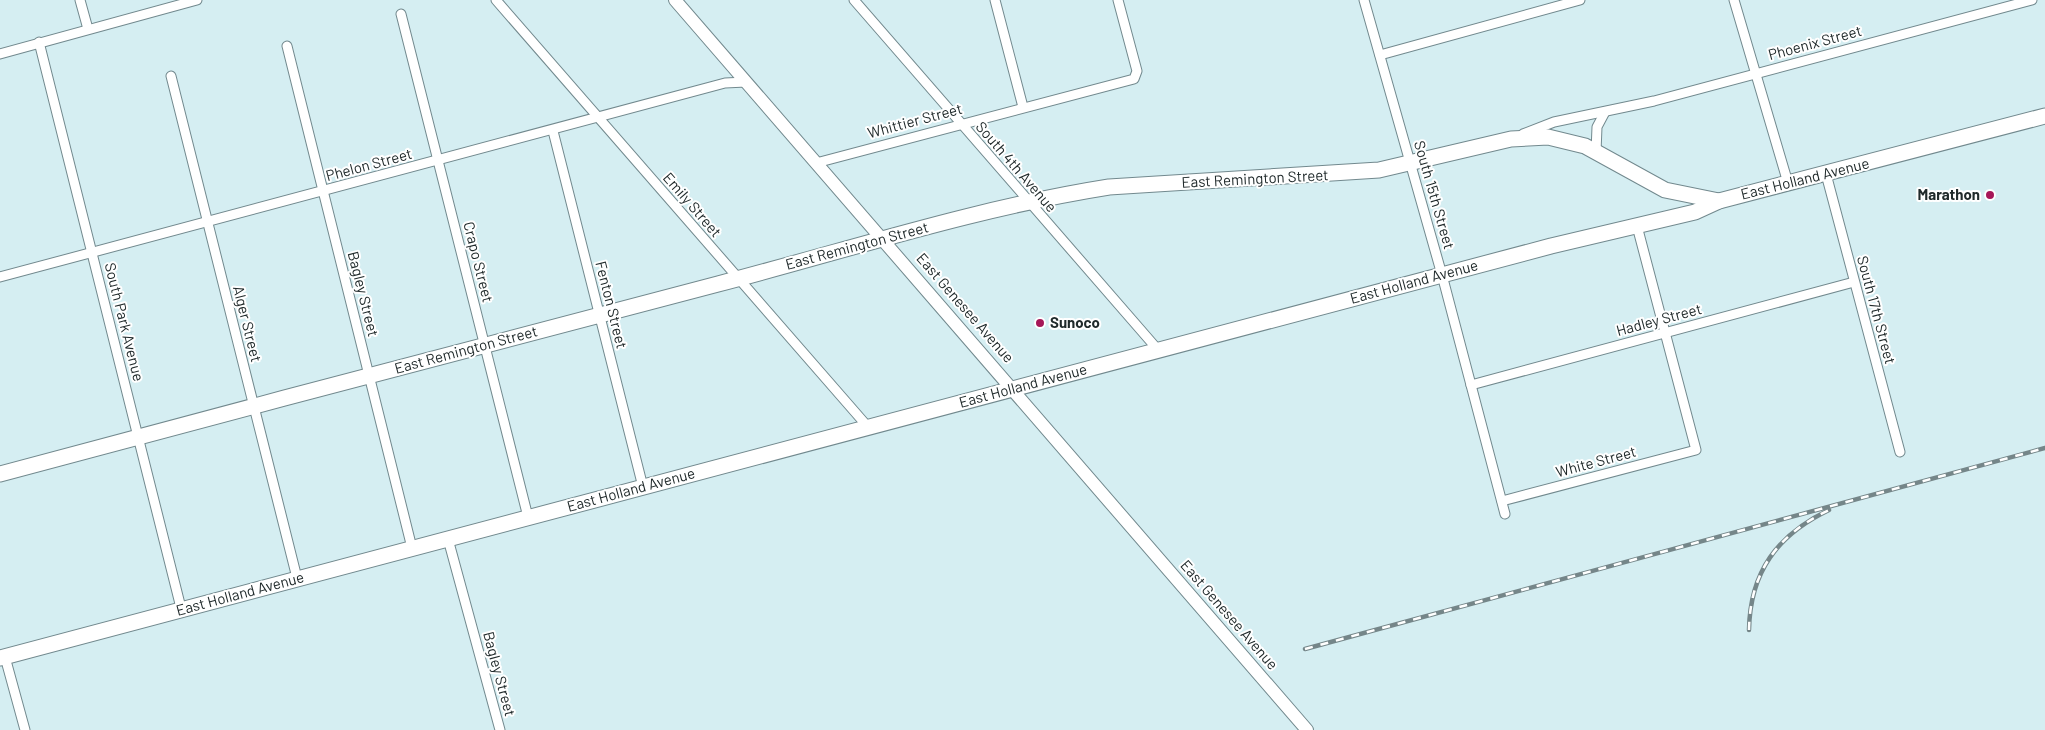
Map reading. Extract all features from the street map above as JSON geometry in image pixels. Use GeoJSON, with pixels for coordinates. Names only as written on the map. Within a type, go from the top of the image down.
{"type":"FeatureCollection","features":[{"type":"Feature","properties":{"kind":"highway","name":"East Holland Avenue"},"geometry":{"type":"LineString","coordinates":[[3,657],[74,640],[182,608],[1551,246],[1695,212],[1719,201],[2045,116]]}},
{"type":"Feature","properties":{"kind":"highway","name":"East Remington Street"},"geometry":{"type":"LineString","coordinates":[[0,474],[738,279],[882,238],[1028,201],[1109,187],[1330,175],[1379,170],[1511,139],[1536,136],[1561,138],[1596,152],[1665,190],[1719,201]]}},
{"type":"Feature","properties":{"kind":"main road","name":"East Genesee Avenue"},"geometry":{"type":"LineString","coordinates":[[675,0],[1013,388],[1307,730]]}},
{"type":"Feature","properties":{"kind":"street"},"geometry":{"type":"LineString","coordinates":[[80,0],[88,29]]}},
{"type":"Feature","properties":{"kind":"street"},"geometry":{"type":"LineString","coordinates":[[0,54],[198,0]]}},
{"type":"Feature","properties":{"kind":"street","name":"Emily Street"},"geometry":{"type":"LineString","coordinates":[[496,0],[868,427]]}},
{"type":"Feature","properties":{"kind":"street","name":"South 4th Avenue"},"geometry":{"type":"LineString","coordinates":[[854,0],[1159,351]]}},
{"type":"Feature","properties":{"kind":"street"},"geometry":{"type":"LineString","coordinates":[[995,0],[1023,107]]}},
{"type":"Feature","properties":{"kind":"street","name":"Whittier Street"},"geometry":{"type":"LineString","coordinates":[[816,163],[960,123],[1129,81],[1137,75],[1118,0]]}},
{"type":"Feature","properties":{"kind":"street","name":"South 15th Street"},"geometry":{"type":"LineString","coordinates":[[1364,0],[1442,275],[1505,514]]}},
{"type":"Feature","properties":{"kind":"street"},"geometry":{"type":"LineString","coordinates":[[1380,55],[1580,0]]}},
{"type":"Feature","properties":{"kind":"street"},"geometry":{"type":"LineString","coordinates":[[1734,0],[1788,183]]}},
{"type":"Feature","properties":{"kind":"street","name":"Phoenix Street"},"geometry":{"type":"LineString","coordinates":[[1511,139],[1554,122],[1605,112],[2032,0]]}},
{"type":"Feature","properties":{"kind":"street","name":"Crapo Street"},"geometry":{"type":"LineString","coordinates":[[401,14],[528,518]]}},
{"type":"Feature","properties":{"kind":"street","name":"South Park Avenue"},"geometry":{"type":"LineString","coordinates":[[40,42],[182,608]]}},
{"type":"Feature","properties":{"kind":"street","name":"Bagley Street"},"geometry":{"type":"LineString","coordinates":[[287,46],[412,548]]}},
{"type":"Feature","properties":{"kind":"street","name":"Alger Street"},"geometry":{"type":"LineString","coordinates":[[171,76],[297,578]]}},
{"type":"Feature","properties":{"kind":"street","name":"Phelon Street"},"geometry":{"type":"LineString","coordinates":[[0,277],[725,84],[746,82]]}},
{"type":"Feature","properties":{"kind":"street"},"geometry":{"type":"LineString","coordinates":[[1596,152],[1597,127],[1605,112]]}},
{"type":"Feature","properties":{"kind":"street","name":"Fenton Street"},"geometry":{"type":"LineString","coordinates":[[553,131],[643,486]]}},
{"type":"Feature","properties":{"kind":"street","name":"South 17th Street"},"geometry":{"type":"LineString","coordinates":[[1826,174],[1900,452]]}},
{"type":"Feature","properties":{"kind":"street"},"geometry":{"type":"LineString","coordinates":[[1637,226],[1664,333]]}},
{"type":"Feature","properties":{"kind":"street","name":"Hadley Street"},"geometry":{"type":"LineString","coordinates":[[1471,385],[1854,282]]}},
{"type":"Feature","properties":{"kind":"street","name":"White Street"},"geometry":{"type":"LineString","coordinates":[[1502,501],[1696,450],[1664,333]]}},
{"type":"Feature","properties":{"kind":"street","name":"Bagley Street"},"geometry":{"type":"LineString","coordinates":[[448,538],[500,730]]}},
{"type":"Feature","properties":{"kind":"street"},"geometry":{"type":"LineString","coordinates":[[3,657],[25,730]]}},
{"type":"Feature","properties":{"kind":"railway"},"geometry":{"type":"LineString","coordinates":[[1305,649],[2045,448]]}},
{"type":"Feature","properties":{"kind":"railway"},"geometry":{"type":"LineString","coordinates":[[1749,630],[1755,590],[1761,573],[1770,558],[1795,531],[1829,510]]}},
{"type":"Feature","properties":{"kind":"place","name":"Marathon"},"geometry":{"type":"Point","coordinates":[1990,195]}},
{"type":"Feature","properties":{"kind":"place","name":"Sunoco"},"geometry":{"type":"Point","coordinates":[1040,323]}}]}
